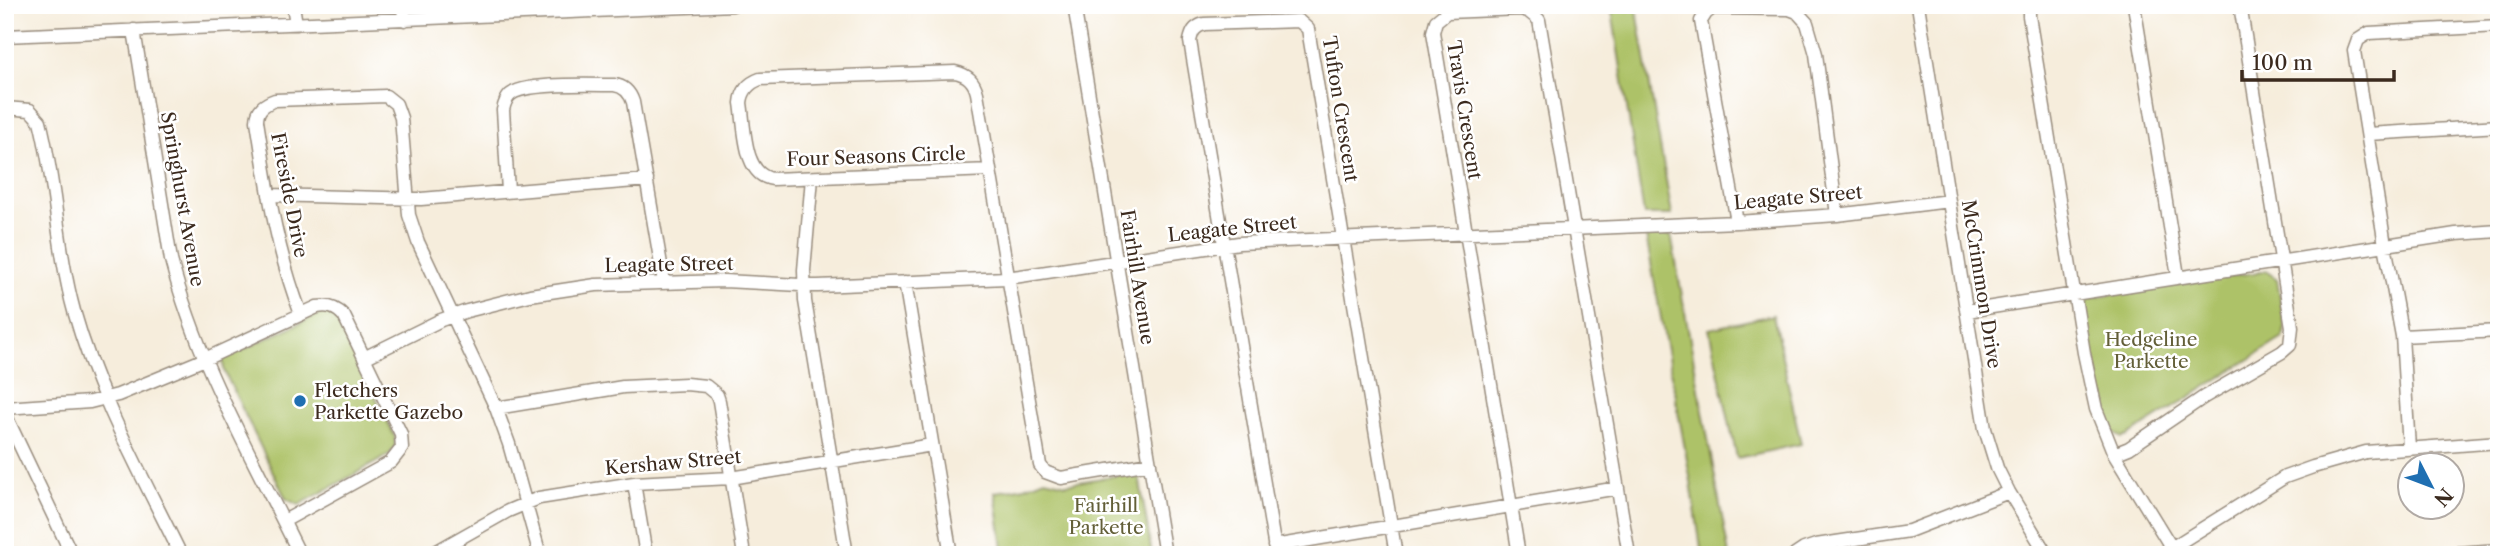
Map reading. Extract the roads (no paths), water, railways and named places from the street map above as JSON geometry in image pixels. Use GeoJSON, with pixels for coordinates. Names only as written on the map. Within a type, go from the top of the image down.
{"type":"FeatureCollection","features":[{"type":"Feature","properties":{"kind":"street"},"geometry":{"type":"LineString","coordinates":[[293,5],[296,24]]}},
{"type":"Feature","properties":{"kind":"street"},"geometry":{"type":"LineString","coordinates":[[402,5],[405,20]]}},
{"type":"Feature","properties":{"kind":"street"},"geometry":{"type":"LineString","coordinates":[[5,36],[405,20],[512,10],[733,5]]}},
{"type":"Feature","properties":{"kind":"street","name":"Fairhill Avenue"},"geometry":{"type":"LineString","coordinates":[[1074,5],[1165,555]]}},
{"type":"Feature","properties":{"kind":"street","name":"McCrimmon Drive"},"geometry":{"type":"LineString","coordinates":[[1918,5],[1985,429],[1997,468],[2047,555]]}},
{"type":"Feature","properties":{"kind":"street"},"geometry":{"type":"LineString","coordinates":[[2029,5],[2084,353],[2096,409],[2114,454],[2169,552],[2285,477],[2366,452],[2499,442]]}},
{"type":"Feature","properties":{"kind":"street"},"geometry":{"type":"LineString","coordinates":[[2134,5],[2178,276]]}},
{"type":"Feature","properties":{"kind":"street"},"geometry":{"type":"LineString","coordinates":[[2114,454],[2129,448],[2204,397],[2283,352],[2290,345],[2292,327],[2240,5]]}},
{"type":"Feature","properties":{"kind":"street"},"geometry":{"type":"LineString","coordinates":[[1737,222],[1701,21],[1713,8],[1789,9],[1797,12],[1807,23],[1816,54],[1837,215]]}},
{"type":"Feature","properties":{"kind":"street","name":"Travis Crescent"},"geometry":{"type":"LineString","coordinates":[[1465,233],[1433,32],[1436,21],[1447,12],[1520,9],[1535,15],[1541,27],[1575,230]]}},
{"type":"Feature","properties":{"kind":"street","name":"Tufton Crescent"},"geometry":{"type":"LineString","coordinates":[[1275,550],[1190,41],[1196,27],[1204,24],[1298,21],[1308,29],[1396,555]]}},
{"type":"Feature","properties":{"kind":"street"},"geometry":{"type":"LineString","coordinates":[[2409,448],[2402,336],[2354,51],[2358,40],[2369,33],[2499,26]]}},
{"type":"Feature","properties":{"kind":"street","name":"Springhurst Avenue"},"geometry":{"type":"LineString","coordinates":[[134,30],[171,260],[192,332],[300,555]]}},
{"type":"Feature","properties":{"kind":"street","name":"Four Seasons Circle"},"geometry":{"type":"LineString","coordinates":[[990,170],[768,179],[760,176],[752,167],[741,99],[744,91],[754,81],[761,79],[963,74],[972,80],[976,88],[990,170],[1037,457],[1045,472],[1061,478],[1150,463]]}},
{"type":"Feature","properties":{"kind":"street"},"geometry":{"type":"LineString","coordinates":[[508,191],[503,110],[510,95],[524,88],[623,87],[634,103],[664,282]]}},
{"type":"Feature","properties":{"kind":"street","name":"Fireside Drive"},"geometry":{"type":"LineString","coordinates":[[300,314],[282,262],[269,195],[257,121],[258,113],[264,105],[275,100],[380,96],[392,99],[401,118],[407,199]]}},
{"type":"Feature","properties":{"kind":"street"},"geometry":{"type":"LineString","coordinates":[[5,108],[27,109],[40,121],[73,308],[94,374],[181,555]]}},
{"type":"Feature","properties":{"kind":"street"},"geometry":{"type":"LineString","coordinates":[[2368,134],[2499,126]]}},
{"type":"Feature","properties":{"kind":"street"},"geometry":{"type":"LineString","coordinates":[[812,178],[805,301],[847,555]]}},
{"type":"Feature","properties":{"kind":"street"},"geometry":{"type":"LineString","coordinates":[[269,195],[407,199],[647,180]]}},
{"type":"Feature","properties":{"kind":"street"},"geometry":{"type":"LineString","coordinates":[[407,199],[418,242],[496,408],[509,444],[540,555]]}},
{"type":"Feature","properties":{"kind":"street","name":"Leagate Street"},"geometry":{"type":"LineString","coordinates":[[364,358],[453,316],[571,287],[724,281],[804,286],[1007,278],[1224,245],[1737,222],[1837,215],[1949,201]]}},
{"type":"Feature","properties":{"kind":"street"},"geometry":{"type":"LineString","coordinates":[[1575,230],[1629,555]]}},
{"type":"Feature","properties":{"kind":"street"},"geometry":{"type":"LineString","coordinates":[[1967,311],[2456,233],[2499,231]]}},
{"type":"Feature","properties":{"kind":"street"},"geometry":{"type":"LineString","coordinates":[[1465,233],[1519,555]]}},
{"type":"Feature","properties":{"kind":"street"},"geometry":{"type":"LineString","coordinates":[[905,282],[951,555]]}},
{"type":"Feature","properties":{"kind":"street"},"geometry":{"type":"LineString","coordinates":[[5,408],[90,402],[118,395],[205,359],[300,314],[324,306],[338,310],[344,316],[401,435],[402,447],[391,462],[284,521]]}},
{"type":"Feature","properties":{"kind":"street"},"geometry":{"type":"LineString","coordinates":[[2402,336],[2499,331]]}},
{"type":"Feature","properties":{"kind":"street"},"geometry":{"type":"LineString","coordinates":[[496,408],[623,387],[686,384],[706,386],[717,395],[719,401],[744,555]]}},
{"type":"Feature","properties":{"kind":"street"},"geometry":{"type":"LineString","coordinates":[[5,414],[72,555]]}},
{"type":"Feature","properties":{"kind":"street","name":"Kershaw Street"},"geometry":{"type":"LineString","coordinates":[[430,555],[508,511],[551,496],[634,483],[731,478],[932,445]]}},
{"type":"Feature","properties":{"kind":"street"},"geometry":{"type":"LineString","coordinates":[[634,483],[646,555]]}},
{"type":"Feature","properties":{"kind":"street"},"geometry":{"type":"LineString","coordinates":[[1275,550],[1391,526],[1618,488]]}},
{"type":"Feature","properties":{"kind":"street"},"geometry":{"type":"LineString","coordinates":[[1796,555],[1816,545],[1909,531],[2009,492]]}},
{"type":"Feature","properties":{"kind":"street"},"geometry":{"type":"LineString","coordinates":[[2428,555],[2499,550]]}},
{"type":"Feature","properties":{"kind":"place","name":"Fletchers Parkette Gazebo"},"geometry":{"type":"Point","coordinates":[300,401]}},
{"type":"Feature","properties":{"kind":"park label","name":"Hedgeline Parkette"},"geometry":{"type":"Point","coordinates":[2151,350]}},
{"type":"Feature","properties":{"kind":"park label","name":"Fairhill Parkette"},"geometry":{"type":"Point","coordinates":[1106,516]}}]}
